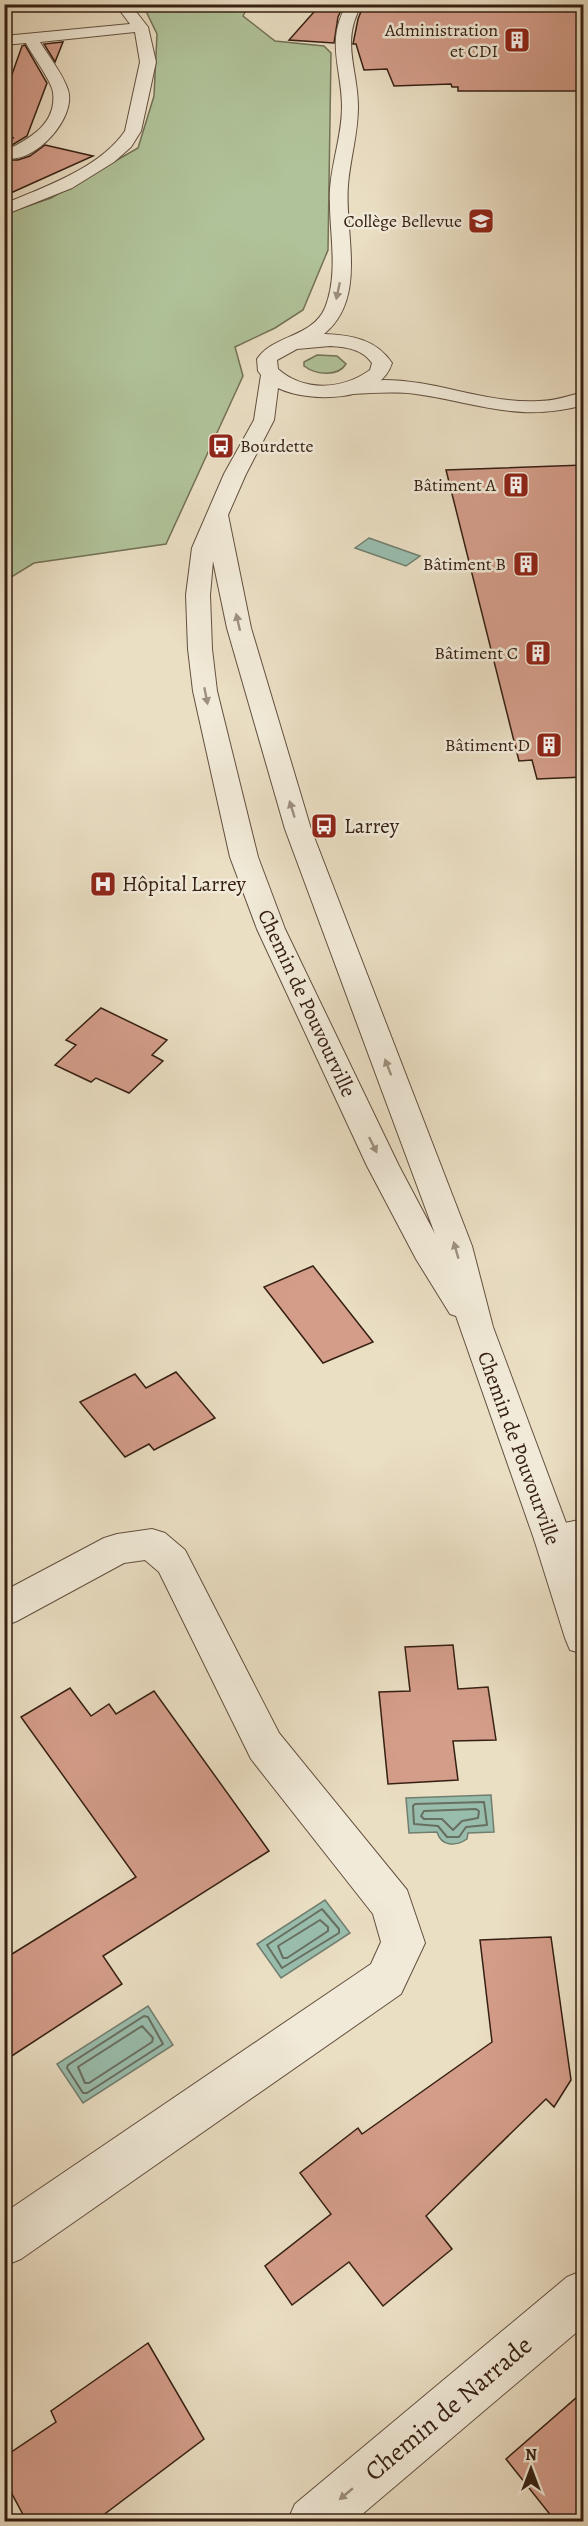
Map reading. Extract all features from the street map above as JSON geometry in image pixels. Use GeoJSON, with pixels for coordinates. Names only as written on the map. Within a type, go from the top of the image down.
{"type":"FeatureCollection","features":[{"type":"Feature","properties":{"kind":"street"},"geometry":{"type":"LineString","coordinates":[[108,4],[122,28],[144,78]]}},
{"type":"Feature","properties":{"kind":"street"},"geometry":{"type":"LineString","coordinates":[[4,210],[66,184],[108,158],[125,143],[133,131],[148,62],[141,27],[122,4]]}},
{"type":"Feature","properties":{"kind":"street","name":"Chemin de Pouvourville"},"geometry":{"type":"LineString","coordinates":[[355,4],[343,23],[341,42],[350,108],[340,172],[341,286],[327,321],[313,333],[275,351],[267,359],[266,367],[271,375],[264,420],[235,474],[203,548],[198,595],[200,649],[205,691],[244,857],[271,929],[383,1166],[432,1259],[476,1327],[568,1537],[584,1638]]}},
{"type":"Feature","properties":{"kind":"street"},"geometry":{"type":"LineString","coordinates":[[4,41],[141,27]]}},
{"type":"Feature","properties":{"kind":"street"},"geometry":{"type":"LineString","coordinates":[[14,154],[37,141],[53,126],[60,110],[62,91],[30,38]]}},
{"type":"Feature","properties":{"kind":"street","name":"Chemin de Pouvourville"},"geometry":{"type":"LineString","coordinates":[[342,232],[354,255],[358,272]]}},
{"type":"Feature","properties":{"kind":"street"},"geometry":{"type":"LineString","coordinates":[[349,323],[351,334],[359,345],[376,355],[382,367],[417,388]]}},
{"type":"Feature","properties":{"kind":"street","name":"Chemin de Pouvourville"},"geometry":{"type":"LineString","coordinates":[[296,343],[335,340],[359,345]]}},
{"type":"Feature","properties":{"kind":"street"},"geometry":{"type":"LineString","coordinates":[[352,388],[373,379],[382,367]]}},
{"type":"Feature","properties":{"kind":"street"},"geometry":{"type":"LineString","coordinates":[[271,375],[287,385],[325,391]]}},
{"type":"Feature","properties":{"kind":"street"},"geometry":{"type":"LineString","coordinates":[[264,420],[292,403],[325,391],[352,388],[417,388],[501,406],[553,407],[584,398]]}},
{"type":"Feature","properties":{"kind":"street","name":"Chemin de Pouvourville"},"geometry":{"type":"LineString","coordinates":[[217,515],[239,628],[298,829],[456,1246],[476,1327]]}},
{"type":"Feature","properties":{"kind":"street"},"geometry":{"type":"LineString","coordinates":[[4,1610],[117,1549],[152,1544],[172,1561],[265,1746],[392,1904],[403,1943],[386,1979],[4,2242]]}},
{"type":"Feature","properties":{"kind":"street","name":"Chemin de Narrade"},"geometry":{"type":"LineString","coordinates":[[313,2522],[584,2294]]}},
{"type":"Feature","properties":{"kind":"shaded area"},"geometry":{"type":"Polygon","coordinates":[[[143,5],[249,5],[243,16],[275,41],[324,46],[331,53],[328,250],[303,310],[275,328],[235,347],[243,376],[166,544],[34,563],[5,581],[5,214],[51,198],[138,148],[154,96],[157,34],[143,5]]]}},
{"type":"Feature","properties":{"kind":"shaded area"},"geometry":{"type":"Polygon","coordinates":[[[317,355],[337,356],[346,364],[332,373],[320,373],[304,366],[304,362],[317,355]]]}},
{"type":"Feature","properties":{"kind":"water"},"geometry":{"type":"Polygon","coordinates":[[[369,538],[420,556],[406,566],[355,548],[369,538]]]}},
{"type":"Feature","properties":{"kind":"water"},"geometry":{"type":"Polygon","coordinates":[[[491,1795],[494,1832],[468,1833],[467,1839],[453,1844],[442,1840],[437,1832],[409,1833],[406,1798],[491,1795]]]}},
{"type":"Feature","properties":{"kind":"water"},"geometry":{"type":"Polygon","coordinates":[[[325,1900],[350,1933],[281,1978],[257,1944],[325,1900]]]}},
{"type":"Feature","properties":{"kind":"water"},"geometry":{"type":"Polygon","coordinates":[[[148,2006],[173,2045],[83,2103],[57,2064],[148,2006]]]}},
{"type":"Feature","properties":{"kind":"building"},"geometry":{"type":"Polygon","coordinates":[[[321,4],[344,4],[338,17],[334,43],[289,40],[321,4]]]}},
{"type":"Feature","properties":{"kind":"building"},"geometry":{"type":"Polygon","coordinates":[[[364,4],[584,4],[584,91],[458,91],[458,87],[452,87],[451,84],[394,86],[387,69],[364,70],[356,44],[353,44],[358,19],[364,4]]]}},
{"type":"Feature","properties":{"kind":"building"},"geometry":{"type":"Polygon","coordinates":[[[63,42],[55,62],[44,44],[63,42]]]}},
{"type":"Feature","properties":{"kind":"building"},"geometry":{"type":"Polygon","coordinates":[[[25,45],[47,83],[27,136],[4,150],[4,136],[14,138],[4,135],[4,97],[22,46],[25,45]]]}},
{"type":"Feature","properties":{"kind":"building"},"geometry":{"type":"Polygon","coordinates":[[[45,145],[93,156],[4,196],[4,158],[18,160],[30,156],[45,145]]]}},
{"type":"Feature","properties":{"kind":"building"},"geometry":{"type":"Polygon","coordinates":[[[584,465],[584,777],[537,779],[532,760],[519,761],[446,470],[584,465]]]}},
{"type":"Feature","properties":{"kind":"building"},"geometry":{"type":"Polygon","coordinates":[[[101,1008],[167,1040],[152,1055],[163,1061],[129,1093],[96,1078],[91,1082],[55,1065],[76,1045],[66,1040],[101,1008]]]}},
{"type":"Feature","properties":{"kind":"building"},"geometry":{"type":"Polygon","coordinates":[[[313,1266],[373,1342],[323,1363],[264,1287],[313,1266]]]}},
{"type":"Feature","properties":{"kind":"building"},"geometry":{"type":"Polygon","coordinates":[[[176,1372],[215,1418],[154,1450],[149,1444],[125,1457],[80,1402],[135,1374],[146,1388],[176,1372]]]}},
{"type":"Feature","properties":{"kind":"building"},"geometry":{"type":"Polygon","coordinates":[[[453,1645],[458,1689],[488,1687],[496,1740],[453,1741],[458,1780],[388,1784],[379,1692],[410,1691],[405,1647],[453,1645]]]}},
{"type":"Feature","properties":{"kind":"building"},"geometry":{"type":"Polygon","coordinates":[[[70,1688],[91,1716],[109,1704],[116,1714],[154,1691],[269,1851],[103,1956],[122,1984],[4,2061],[4,1959],[136,1877],[21,1717],[70,1688]]]}},
{"type":"Feature","properties":{"kind":"building"},"geometry":{"type":"Polygon","coordinates":[[[551,1937],[571,2080],[554,2107],[546,2099],[426,2216],[452,2249],[383,2306],[349,2262],[292,2305],[265,2266],[331,2214],[300,2173],[358,2128],[362,2134],[492,2042],[480,1940],[551,1937]]]}},
{"type":"Feature","properties":{"kind":"building"},"geometry":{"type":"Polygon","coordinates":[[[148,2343],[204,2439],[94,2522],[27,2522],[4,2479],[4,2457],[56,2422],[51,2411],[148,2343]]]}},
{"type":"Feature","properties":{"kind":"building"},"geometry":{"type":"Polygon","coordinates":[[[584,2391],[584,2522],[556,2522],[506,2459],[584,2391]]]}},
{"type":"Feature","properties":{"kind":"place","name":"Administration et CDI"},"geometry":{"type":"Point","coordinates":[517,40]}},
{"type":"Feature","properties":{"kind":"place","name":"Collège Bellevue"},"geometry":{"type":"Point","coordinates":[481,221]}},
{"type":"Feature","properties":{"kind":"place","name":"Bourdette"},"geometry":{"type":"Point","coordinates":[221,446]}},
{"type":"Feature","properties":{"kind":"place","name":"Bâtiment A"},"geometry":{"type":"Point","coordinates":[516,485]}},
{"type":"Feature","properties":{"kind":"place","name":"Bâtiment B"},"geometry":{"type":"Point","coordinates":[526,564]}},
{"type":"Feature","properties":{"kind":"place","name":"Bâtiment C"},"geometry":{"type":"Point","coordinates":[538,653]}},
{"type":"Feature","properties":{"kind":"place","name":"Bâtiment D"},"geometry":{"type":"Point","coordinates":[549,745]}},
{"type":"Feature","properties":{"kind":"place","name":"Larrey"},"geometry":{"type":"Point","coordinates":[324,826]}},
{"type":"Feature","properties":{"kind":"place","name":"Hôpital Larrey"},"geometry":{"type":"Point","coordinates":[103,884]}}]}
